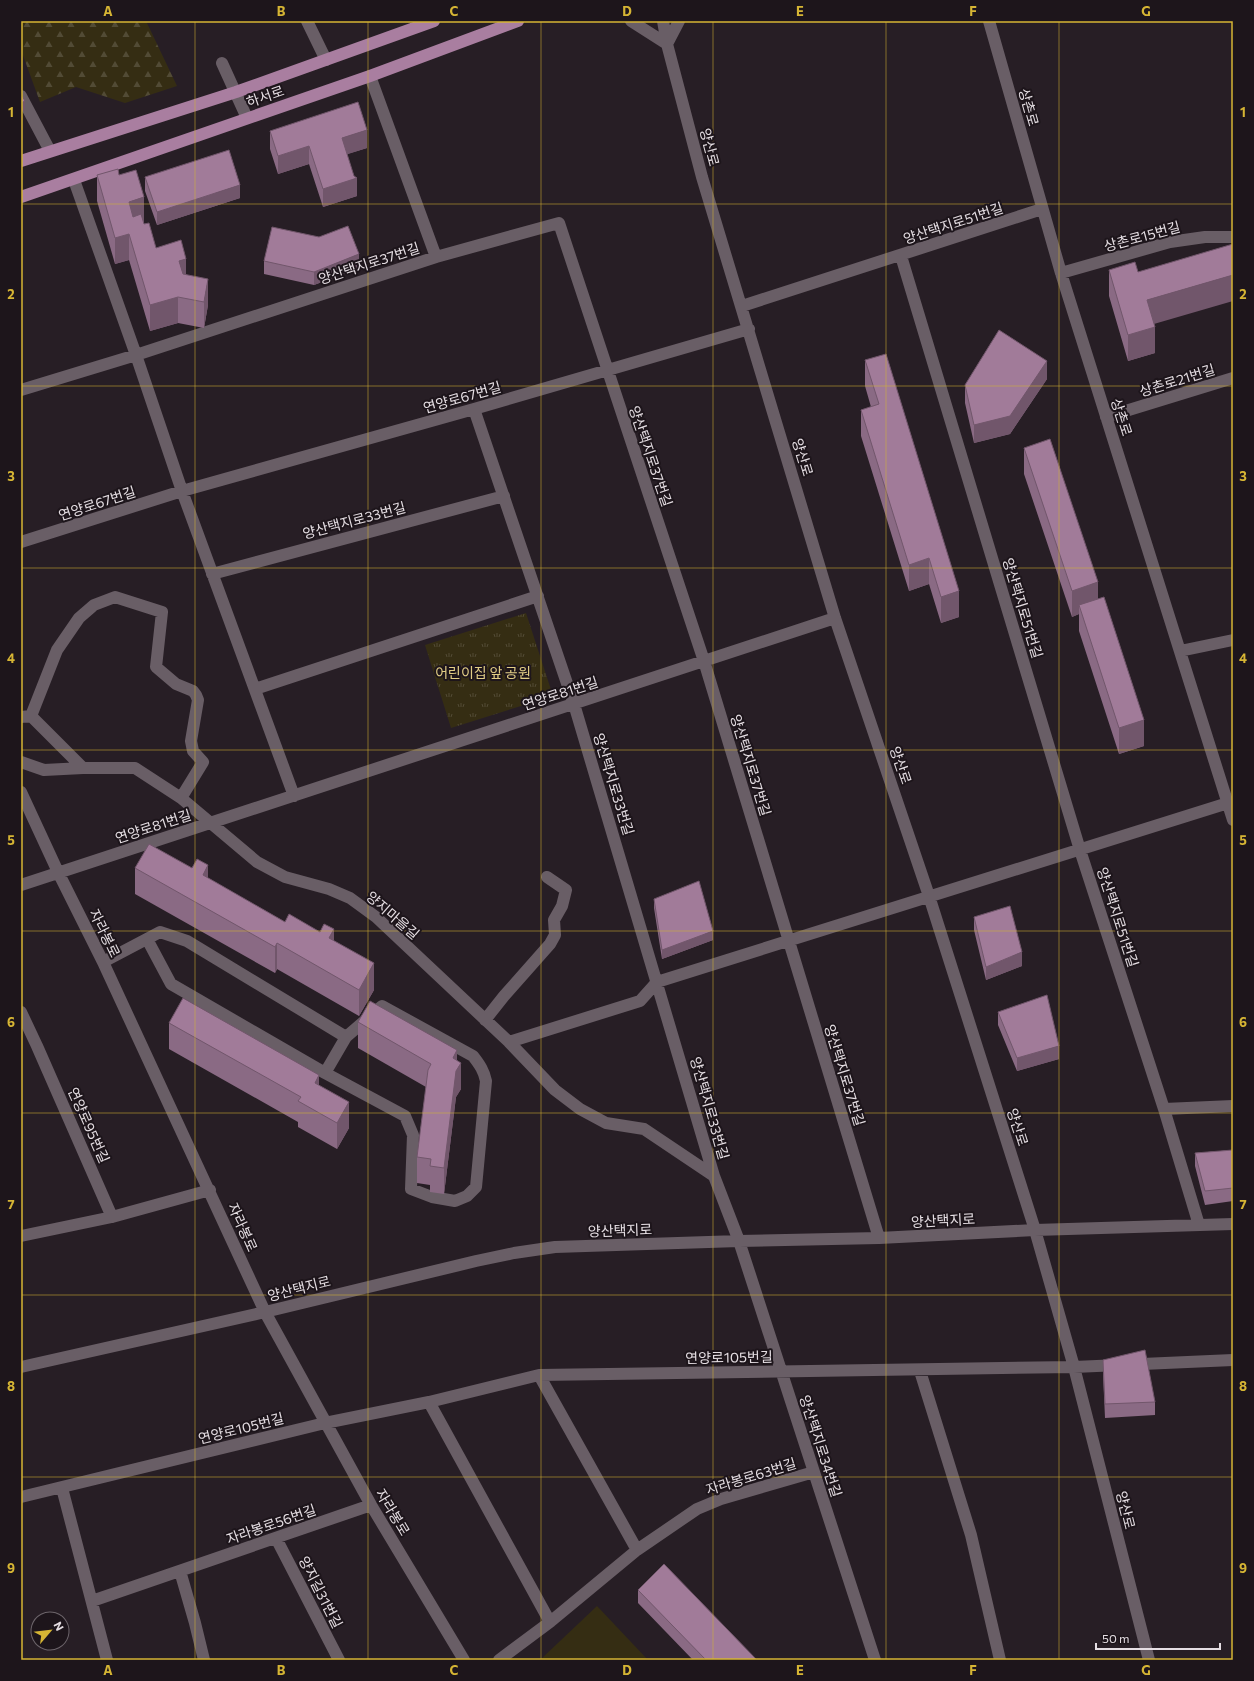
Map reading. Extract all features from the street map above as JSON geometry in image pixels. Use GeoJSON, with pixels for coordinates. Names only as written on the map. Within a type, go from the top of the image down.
{"type":"FeatureCollection","features":[{"type":"Feature","properties":{"kind":"main road","name":"하서로"},"geometry":{"type":"LineString","coordinates":[[21,161],[236,92],[434,21]]}},
{"type":"Feature","properties":{"kind":"main road","name":"하서로"},"geometry":{"type":"LineString","coordinates":[[21,197],[74,180],[370,76],[518,21]]}},
{"type":"Feature","properties":{"kind":"street"},"geometry":{"type":"LineString","coordinates":[[307,21],[326,60]]}},
{"type":"Feature","properties":{"kind":"street"},"geometry":{"type":"LineString","coordinates":[[631,21],[667,44],[679,21]]}},
{"type":"Feature","properties":{"kind":"street","name":"양산로"},"geometry":{"type":"LineString","coordinates":[[663,21],[667,44],[702,177],[835,618],[930,896],[1035,1230],[1074,1367],[1148,1660]]}},
{"type":"Feature","properties":{"kind":"street","name":"상촌로"},"geometry":{"type":"LineString","coordinates":[[990,21],[1061,273],[1233,820]]}},
{"type":"Feature","properties":{"kind":"street"},"geometry":{"type":"LineString","coordinates":[[222,63],[247,118]]}},
{"type":"Feature","properties":{"kind":"street"},"geometry":{"type":"LineString","coordinates":[[370,76],[436,257]]}},
{"type":"Feature","properties":{"kind":"street"},"geometry":{"type":"LineString","coordinates":[[21,96],[50,151]]}},
{"type":"Feature","properties":{"kind":"street"},"geometry":{"type":"LineString","coordinates":[[74,180],[182,491],[294,796]]}},
{"type":"Feature","properties":{"kind":"street","name":"양산택지로51번길"},"geometry":{"type":"LineString","coordinates":[[1042,209],[901,256],[1080,850],[1164,1109],[1199,1225]]}},
{"type":"Feature","properties":{"kind":"street","name":"양산택지로37번길"},"geometry":{"type":"LineString","coordinates":[[21,390],[136,355],[436,257],[559,223],[704,661],[878,1238]]}},
{"type":"Feature","properties":{"kind":"street","name":"상촌로15번길"},"geometry":{"type":"LineString","coordinates":[[1061,273],[1170,242],[1205,236],[1233,237]]}},
{"type":"Feature","properties":{"kind":"street"},"geometry":{"type":"LineString","coordinates":[[742,306],[901,256]]}},
{"type":"Feature","properties":{"kind":"street","name":"연양로67번길"},"geometry":{"type":"LineString","coordinates":[[21,542],[182,491],[474,410],[749,329]]}},
{"type":"Feature","properties":{"kind":"street","name":"상촌로21번길"},"geometry":{"type":"LineString","coordinates":[[1106,417],[1233,378]]}},
{"type":"Feature","properties":{"kind":"street","name":"양산택지로33번길"},"geometry":{"type":"LineString","coordinates":[[474,410],[574,704],[714,1176],[739,1241]]}},
{"type":"Feature","properties":{"kind":"street","name":"양산택지로33번길"},"geometry":{"type":"LineString","coordinates":[[212,574],[504,496]]}},
{"type":"Feature","properties":{"kind":"street"},"geometry":{"type":"LineString","coordinates":[[255,689],[538,596]]}},
{"type":"Feature","properties":{"kind":"street"},"geometry":{"type":"LineString","coordinates":[[83,768],[26,716],[57,650],[79,618],[94,605],[115,597],[162,612],[156,667],[176,684],[193,691],[198,700],[191,741],[193,751],[203,762],[181,798]]}},
{"type":"Feature","properties":{"kind":"street","name":"연양로81번길"},"geometry":{"type":"LineString","coordinates":[[21,885],[835,618]]}},
{"type":"Feature","properties":{"kind":"street"},"geometry":{"type":"LineString","coordinates":[[1180,651],[1233,640]]}},
{"type":"Feature","properties":{"kind":"street","name":"양지마을길"},"geometry":{"type":"LineString","coordinates":[[21,762],[44,770],[135,768],[181,798],[257,862],[284,877],[329,889],[350,898],[362,906],[376,917],[509,1042],[555,1090],[580,1109],[606,1123],[644,1129],[714,1176]]}},
{"type":"Feature","properties":{"kind":"street","name":"자라봉로"},"geometry":{"type":"LineString","coordinates":[[21,792],[210,1190],[265,1312],[371,1506],[464,1660]]}},
{"type":"Feature","properties":{"kind":"street"},"geometry":{"type":"LineString","coordinates":[[509,1042],[640,1001],[657,982],[1228,803]]}},
{"type":"Feature","properties":{"kind":"street"},"geometry":{"type":"LineString","coordinates":[[485,1020],[556,935],[554,920],[562,906],[566,890],[547,878]]}},
{"type":"Feature","properties":{"kind":"street"},"geometry":{"type":"LineString","coordinates":[[103,962],[160,932],[187,941],[346,1037]]}},
{"type":"Feature","properties":{"kind":"street"},"geometry":{"type":"LineString","coordinates":[[147,939],[172,984],[325,1073],[405,1116],[413,1135],[411,1189],[432,1197],[455,1201],[467,1196],[476,1187],[486,1082],[484,1071],[473,1056],[382,1006],[346,1037],[325,1073]]}},
{"type":"Feature","properties":{"kind":"street","name":"연양로95번길"},"geometry":{"type":"LineString","coordinates":[[21,1012],[112,1217]]}},
{"type":"Feature","properties":{"kind":"street"},"geometry":{"type":"LineString","coordinates":[[1164,1109],[1233,1106]]}},
{"type":"Feature","properties":{"kind":"street"},"geometry":{"type":"LineString","coordinates":[[21,1236],[112,1217],[210,1190]]}},
{"type":"Feature","properties":{"kind":"street","name":"양산택지로"},"geometry":{"type":"LineString","coordinates":[[21,1368],[265,1312],[476,1261],[555,1247],[878,1238],[1035,1230],[1233,1224]]}},
{"type":"Feature","properties":{"kind":"street","name":"양산택지로34번길"},"geometry":{"type":"LineString","coordinates":[[739,1241],[874,1660]]}},
{"type":"Feature","properties":{"kind":"street"},"geometry":{"type":"LineString","coordinates":[[1074,1367],[1233,1360]]}},
{"type":"Feature","properties":{"kind":"street","name":"연양로105번길"},"geometry":{"type":"LineString","coordinates":[[21,1497],[325,1423],[429,1402],[539,1375],[782,1371],[920,1371],[1074,1367]]}},
{"type":"Feature","properties":{"kind":"street"},"geometry":{"type":"LineString","coordinates":[[920,1371],[971,1536],[1000,1660]]}},
{"type":"Feature","properties":{"kind":"street"},"geometry":{"type":"LineString","coordinates":[[539,1375],[638,1550]]}},
{"type":"Feature","properties":{"kind":"street"},"geometry":{"type":"LineString","coordinates":[[429,1402],[550,1622]]}},
{"type":"Feature","properties":{"kind":"street","name":"자라봉로63번길"},"geometry":{"type":"LineString","coordinates":[[499,1660],[550,1622],[638,1550],[697,1509],[721,1499],[814,1472]]}},
{"type":"Feature","properties":{"kind":"street"},"geometry":{"type":"LineString","coordinates":[[62,1488],[107,1660]]}},
{"type":"Feature","properties":{"kind":"street","name":"자라봉로56번길"},"geometry":{"type":"LineString","coordinates":[[92,1601],[371,1506]]}},
{"type":"Feature","properties":{"kind":"street","name":"양지길31번길"},"geometry":{"type":"LineString","coordinates":[[276,1538],[339,1660]]}},
{"type":"Feature","properties":{"kind":"street"},"geometry":{"type":"LineString","coordinates":[[180,1571],[204,1660]]}},
{"type":"Feature","properties":{"kind":"green space"},"geometry":{"type":"Polygon","coordinates":[[[21,21],[146,21],[177,86],[125,103],[76,87],[40,102],[21,50],[21,21]]]}},
{"type":"Feature","properties":{"kind":"green space","name":"어린이집 앞 공원"},"geometry":{"type":"Polygon","coordinates":[[[526,613],[553,696],[451,728],[425,645],[526,613]]]}},
{"type":"Feature","properties":{"kind":"green space"},"geometry":{"type":"Polygon","coordinates":[[[597,1606],[648,1660],[540,1660],[597,1606]]]}},
{"type":"Feature","properties":{"kind":"building"},"geometry":{"type":"Polygon","coordinates":[[[21,94],[25,101],[21,103],[21,94]]]}},
{"type":"Feature","properties":{"kind":"building"},"geometry":{"type":"Polygon","coordinates":[[[358,102],[367,130],[342,138],[354,176],[357,178],[323,189],[309,146],[278,156],[270,131],[358,102]]]}},
{"type":"Feature","properties":{"kind":"building"},"geometry":{"type":"Polygon","coordinates":[[[229,150],[240,185],[157,212],[145,177],[229,150]]]}},
{"type":"Feature","properties":{"kind":"building"},"geometry":{"type":"Polygon","coordinates":[[[118,169],[119,175],[136,170],[144,197],[129,202],[133,217],[141,214],[144,224],[149,223],[156,248],[181,240],[186,259],[179,261],[183,274],[208,279],[204,302],[178,297],[150,305],[129,234],[115,238],[97,175],[118,169]]]}},
{"type":"Feature","properties":{"kind":"building"},"geometry":{"type":"Polygon","coordinates":[[[348,226],[359,254],[314,272],[264,261],[272,227],[319,237],[348,226]]]}},
{"type":"Feature","properties":{"kind":"building"},"geometry":{"type":"Polygon","coordinates":[[[1233,244],[1233,275],[1147,300],[1155,327],[1128,335],[1109,270],[1135,262],[1138,272],[1233,244]]]}},
{"type":"Feature","properties":{"kind":"building"},"geometry":{"type":"Polygon","coordinates":[[[999,330],[1047,361],[1010,416],[974,425],[965,385],[999,330]]]}},
{"type":"Feature","properties":{"kind":"building"},"geometry":{"type":"Polygon","coordinates":[[[886,354],[959,591],[941,597],[929,558],[909,565],[861,410],[879,404],[865,360],[886,354]]]}},
{"type":"Feature","properties":{"kind":"building"},"geometry":{"type":"Polygon","coordinates":[[[1050,439],[1098,582],[1072,591],[1024,448],[1050,439]]]}},
{"type":"Feature","properties":{"kind":"building"},"geometry":{"type":"Polygon","coordinates":[[[1104,597],[1144,720],[1119,728],[1079,605],[1104,597]]]}},
{"type":"Feature","properties":{"kind":"building"},"geometry":{"type":"Polygon","coordinates":[[[149,844],[192,868],[197,859],[208,865],[203,875],[285,922],[289,914],[320,932],[324,924],[334,929],[329,938],[374,963],[359,990],[277,943],[275,947],[135,868],[149,844]]]}},
{"type":"Feature","properties":{"kind":"building"},"geometry":{"type":"Polygon","coordinates":[[[699,881],[713,931],[662,950],[654,899],[699,881]]]}},
{"type":"Feature","properties":{"kind":"building"},"geometry":{"type":"Polygon","coordinates":[[[1010,906],[1022,952],[986,967],[974,917],[1010,906]]]}},
{"type":"Feature","properties":{"kind":"building"},"geometry":{"type":"Polygon","coordinates":[[[1047,995],[1059,1046],[1017,1058],[998,1012],[1047,995]]]}},
{"type":"Feature","properties":{"kind":"building"},"geometry":{"type":"Polygon","coordinates":[[[183,998],[319,1075],[315,1083],[349,1102],[337,1123],[298,1101],[301,1097],[169,1023],[183,998]]]}},
{"type":"Feature","properties":{"kind":"building"},"geometry":{"type":"Polygon","coordinates":[[[370,1001],[457,1050],[453,1058],[461,1063],[456,1071],[444,1168],[430,1166],[431,1159],[417,1157],[428,1070],[431,1064],[358,1022],[370,1001]]]}},
{"type":"Feature","properties":{"kind":"building"},"geometry":{"type":"Polygon","coordinates":[[[1233,1150],[1233,1188],[1205,1191],[1195,1153],[1233,1150]]]}},
{"type":"Feature","properties":{"kind":"building"},"geometry":{"type":"Polygon","coordinates":[[[1145,1350],[1155,1402],[1105,1404],[1103,1360],[1145,1350]]]}},
{"type":"Feature","properties":{"kind":"building"},"geometry":{"type":"Polygon","coordinates":[[[664,1564],[757,1660],[706,1660],[638,1590],[664,1564]]]}}]}
